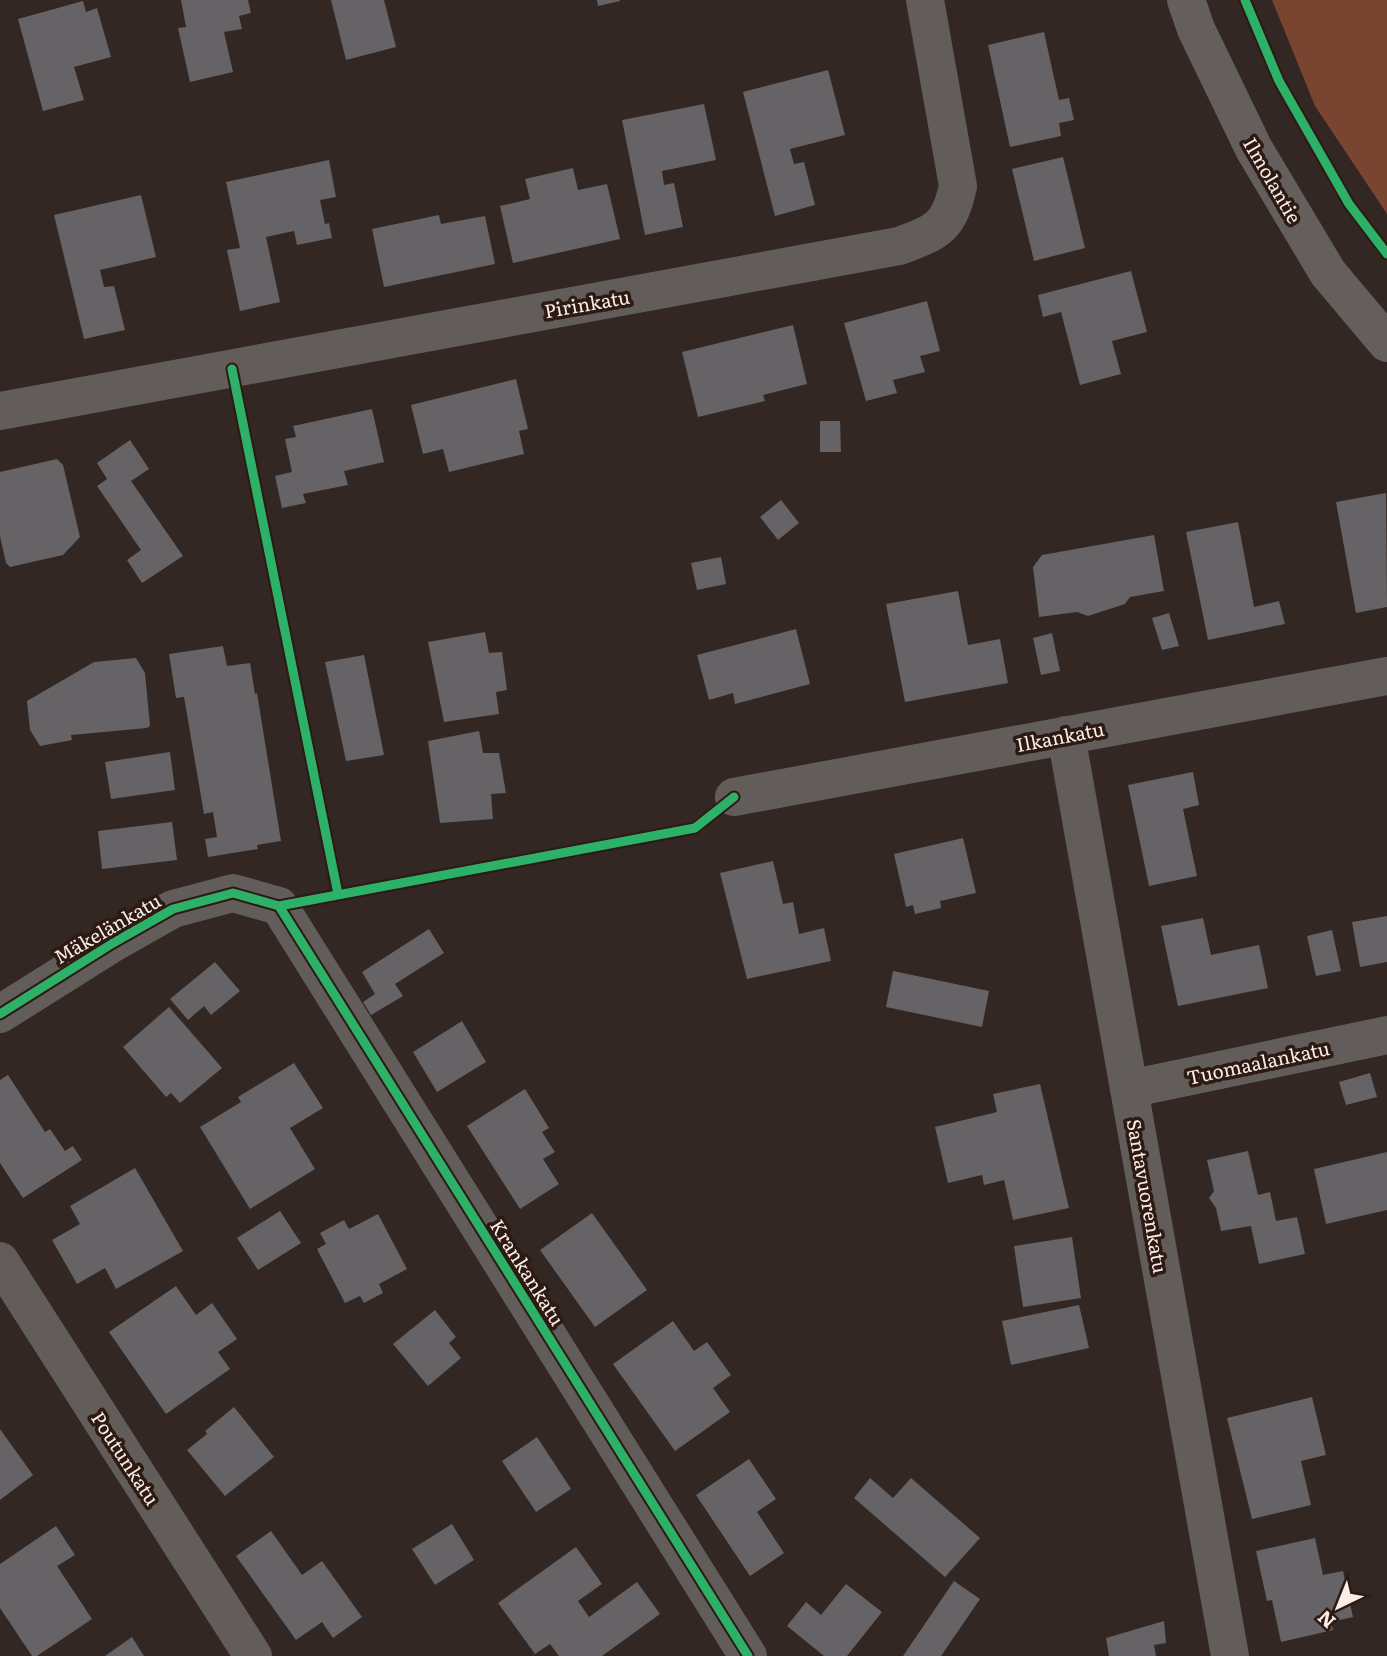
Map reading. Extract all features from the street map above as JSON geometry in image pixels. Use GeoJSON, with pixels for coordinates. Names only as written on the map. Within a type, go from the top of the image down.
{"type":"FeatureCollection","features":[{"type":"Feature","properties":{"kind":"street","name":"Pirinkatu"},"geometry":{"type":"LineString","coordinates":[[0,411],[898,246],[931,235],[953,211],[958,186],[925,0]]}},
{"type":"Feature","properties":{"kind":"street","name":"Ilmolantie"},"geometry":{"type":"LineString","coordinates":[[1186,0],[1196,29],[1261,160],[1328,273],[1387,343]]}},
{"type":"Feature","properties":{"kind":"street","name":"Ilkankatu"},"geometry":{"type":"LineString","coordinates":[[734,797],[1387,676]]}},
{"type":"Feature","properties":{"kind":"street","name":"Santavuorenkatu"},"geometry":{"type":"LineString","coordinates":[[1066,735],[1230,1656]]}},
{"type":"Feature","properties":{"kind":"street","name":"Mäkelänkatu"},"geometry":{"type":"LineString","coordinates":[[0,1014],[173,909],[233,893],[279,906]]}},
{"type":"Feature","properties":{"kind":"street","name":"Krankankatu"},"geometry":{"type":"LineString","coordinates":[[279,906],[748,1656]]}},
{"type":"Feature","properties":{"kind":"street","name":"Tuomaalankatu"},"geometry":{"type":"LineString","coordinates":[[1129,1089],[1387,1035]]}},
{"type":"Feature","properties":{"kind":"street","name":"Poutunkatu"},"geometry":{"type":"LineString","coordinates":[[0,1261],[253,1656]]}},
{"type":"Feature","properties":{"kind":"shaded area"},"geometry":{"type":"Polygon","coordinates":[[[1272,0],[1387,0],[1387,214],[1315,106],[1272,0]]]}},
{"type":"Feature","properties":{"kind":"building"},"geometry":{"type":"Polygon","coordinates":[[[181,0],[248,0],[251,13],[239,16],[242,29],[224,32],[233,72],[190,82],[178,28],[186,27],[181,0]]]}},
{"type":"Feature","properties":{"kind":"building"},"geometry":{"type":"Polygon","coordinates":[[[331,0],[384,0],[396,47],[346,60],[331,0]]]}},
{"type":"Feature","properties":{"kind":"building"},"geometry":{"type":"Polygon","coordinates":[[[597,0],[620,0],[620,1],[598,6],[597,0]]]}},
{"type":"Feature","properties":{"kind":"building"},"geometry":{"type":"Polygon","coordinates":[[[83,1],[86,12],[97,8],[111,57],[74,67],[84,100],[43,111],[18,19],[83,1]]]}},
{"type":"Feature","properties":{"kind":"building"},"geometry":{"type":"Polygon","coordinates":[[[1044,32],[1059,100],[1069,98],[1074,120],[1059,123],[1061,136],[1010,147],[988,45],[1044,32]]]}},
{"type":"Feature","properties":{"kind":"building"},"geometry":{"type":"Polygon","coordinates":[[[828,70],[845,135],[790,149],[794,164],[804,162],[815,205],[775,216],[743,92],[828,70]]]}},
{"type":"Feature","properties":{"kind":"building"},"geometry":{"type":"Polygon","coordinates":[[[704,104],[716,160],[662,171],[664,185],[674,183],[683,227],[645,235],[622,120],[704,104]]]}},
{"type":"Feature","properties":{"kind":"building"},"geometry":{"type":"Polygon","coordinates":[[[1063,157],[1085,248],[1034,261],[1012,169],[1063,157]]]}},
{"type":"Feature","properties":{"kind":"building"},"geometry":{"type":"Polygon","coordinates":[[[329,160],[336,197],[320,200],[325,224],[329,223],[332,238],[297,245],[294,231],[266,237],[280,302],[240,311],[227,250],[240,248],[226,182],[329,160]]]}},
{"type":"Feature","properties":{"kind":"building"},"geometry":{"type":"Polygon","coordinates":[[[573,168],[578,190],[607,184],[620,239],[513,263],[500,206],[530,199],[525,179],[573,168]]]}},
{"type":"Feature","properties":{"kind":"building"},"geometry":{"type":"Polygon","coordinates":[[[141,195],[156,257],[100,270],[104,287],[114,286],[125,330],[84,339],[54,215],[141,195]]]}},
{"type":"Feature","properties":{"kind":"building"},"geometry":{"type":"Polygon","coordinates":[[[439,215],[441,224],[485,216],[495,264],[384,287],[372,229],[439,215]]]}},
{"type":"Feature","properties":{"kind":"building"},"geometry":{"type":"Polygon","coordinates":[[[1131,271],[1147,332],[1112,341],[1121,374],[1080,385],[1061,312],[1043,317],[1038,295],[1131,271]]]}},
{"type":"Feature","properties":{"kind":"building"},"geometry":{"type":"Polygon","coordinates":[[[927,301],[940,351],[920,356],[925,372],[893,380],[897,393],[866,401],[844,323],[927,301]]]}},
{"type":"Feature","properties":{"kind":"building"},"geometry":{"type":"Polygon","coordinates":[[[793,325],[807,384],[763,395],[765,401],[698,417],[682,352],[793,325]]]}},
{"type":"Feature","properties":{"kind":"building"},"geometry":{"type":"Polygon","coordinates":[[[516,379],[528,429],[519,431],[524,454],[449,472],[443,449],[423,454],[411,405],[516,379]]]}},
{"type":"Feature","properties":{"kind":"building"},"geometry":{"type":"Polygon","coordinates":[[[372,409],[384,462],[344,471],[348,485],[303,494],[306,503],[282,508],[275,476],[292,472],[285,439],[296,437],[293,426],[372,409]]]}},
{"type":"Feature","properties":{"kind":"building"},"geometry":{"type":"Polygon","coordinates":[[[820,421],[840,421],[841,452],[820,452],[820,421]]]}},
{"type":"Feature","properties":{"kind":"building"},"geometry":{"type":"Polygon","coordinates":[[[130,440],[149,469],[131,481],[183,556],[142,583],[127,560],[141,550],[97,486],[107,479],[97,463],[130,440]]]}},
{"type":"Feature","properties":{"kind":"building"},"geometry":{"type":"Polygon","coordinates":[[[57,459],[63,465],[80,537],[63,555],[10,567],[6,563],[0,536],[0,472],[57,459]]]}},
{"type":"Feature","properties":{"kind":"building"},"geometry":{"type":"Polygon","coordinates":[[[1386,493],[1387,607],[1356,613],[1336,502],[1386,493]]]}},
{"type":"Feature","properties":{"kind":"building"},"geometry":{"type":"Polygon","coordinates":[[[781,500],[799,523],[778,540],[760,517],[781,500]]]}},
{"type":"Feature","properties":{"kind":"building"},"geometry":{"type":"Polygon","coordinates":[[[1238,522],[1254,607],[1279,601],[1285,624],[1208,640],[1186,532],[1238,522]]]}},
{"type":"Feature","properties":{"kind":"building"},"geometry":{"type":"Polygon","coordinates":[[[1154,535],[1164,591],[1130,597],[1125,604],[1088,616],[1077,612],[1039,617],[1033,567],[1042,555],[1154,535]]]}},
{"type":"Feature","properties":{"kind":"building"},"geometry":{"type":"Polygon","coordinates":[[[721,557],[726,584],[697,590],[691,563],[721,557]]]}},
{"type":"Feature","properties":{"kind":"building"},"geometry":{"type":"Polygon","coordinates":[[[958,591],[968,645],[1000,639],[1008,683],[905,702],[886,604],[958,591]]]}},
{"type":"Feature","properties":{"kind":"building"},"geometry":{"type":"Polygon","coordinates":[[[1169,613],[1179,646],[1162,650],[1152,618],[1169,613]]]}},
{"type":"Feature","properties":{"kind":"building"},"geometry":{"type":"Polygon","coordinates":[[[796,629],[810,684],[735,704],[733,693],[709,700],[697,655],[796,629]]]}},
{"type":"Feature","properties":{"kind":"building"},"geometry":{"type":"Polygon","coordinates":[[[485,632],[489,653],[502,652],[507,690],[496,692],[499,714],[444,722],[428,642],[485,632]]]}},
{"type":"Feature","properties":{"kind":"building"},"geometry":{"type":"Polygon","coordinates":[[[1052,633],[1060,671],[1041,675],[1033,638],[1052,633]]]}},
{"type":"Feature","properties":{"kind":"building"},"geometry":{"type":"Polygon","coordinates":[[[223,646],[227,666],[250,663],[281,841],[257,845],[258,849],[208,857],[205,839],[217,837],[213,812],[204,814],[184,697],[176,698],[169,654],[223,646]]]}},
{"type":"Feature","properties":{"kind":"building"},"geometry":{"type":"Polygon","coordinates":[[[364,655],[384,755],[346,761],[325,662],[364,655]]]}},
{"type":"Feature","properties":{"kind":"building"},"geometry":{"type":"Polygon","coordinates":[[[136,658],[145,673],[150,726],[71,735],[72,740],[40,746],[30,730],[27,701],[94,662],[136,658]]]}},
{"type":"Feature","properties":{"kind":"building"},"geometry":{"type":"Polygon","coordinates":[[[479,731],[483,753],[499,753],[506,793],[491,794],[493,819],[440,823],[428,741],[479,731]]]}},
{"type":"Feature","properties":{"kind":"building"},"geometry":{"type":"Polygon","coordinates":[[[170,752],[175,790],[111,799],[105,762],[170,752]]]}},
{"type":"Feature","properties":{"kind":"building"},"geometry":{"type":"Polygon","coordinates":[[[1193,772],[1199,805],[1183,809],[1197,876],[1149,886],[1128,785],[1193,772]]]}},
{"type":"Feature","properties":{"kind":"building"},"geometry":{"type":"Polygon","coordinates":[[[172,822],[177,860],[102,869],[98,831],[172,822]]]}},
{"type":"Feature","properties":{"kind":"building"},"geometry":{"type":"Polygon","coordinates":[[[963,838],[976,893],[940,901],[941,908],[915,914],[913,905],[906,907],[894,854],[963,838]]]}},
{"type":"Feature","properties":{"kind":"building"},"geometry":{"type":"Polygon","coordinates":[[[773,861],[783,904],[793,902],[799,934],[824,928],[831,961],[747,979],[720,873],[773,861]]]}},
{"type":"Feature","properties":{"kind":"building"},"geometry":{"type":"Polygon","coordinates":[[[1387,916],[1387,962],[1360,967],[1352,922],[1387,916]]]}},
{"type":"Feature","properties":{"kind":"building"},"geometry":{"type":"Polygon","coordinates":[[[1203,918],[1211,955],[1259,945],[1268,988],[1178,1006],[1161,926],[1203,918]]]}},
{"type":"Feature","properties":{"kind":"building"},"geometry":{"type":"Polygon","coordinates":[[[429,929],[444,953],[395,984],[403,996],[371,1015],[363,1002],[375,994],[362,972],[429,929]]]}},
{"type":"Feature","properties":{"kind":"building"},"geometry":{"type":"Polygon","coordinates":[[[1332,930],[1341,971],[1316,976],[1307,936],[1332,930]]]}},
{"type":"Feature","properties":{"kind":"building"},"geometry":{"type":"Polygon","coordinates":[[[215,962],[240,991],[211,1015],[204,1006],[188,1020],[170,999],[215,962]]]}},
{"type":"Feature","properties":{"kind":"building"},"geometry":{"type":"Polygon","coordinates":[[[893,971],[989,991],[982,1027],[886,1007],[893,971]]]}},
{"type":"Feature","properties":{"kind":"building"},"geometry":{"type":"Polygon","coordinates":[[[169,1007],[222,1068],[180,1103],[171,1093],[166,1097],[123,1047],[169,1007]]]}},
{"type":"Feature","properties":{"kind":"building"},"geometry":{"type":"Polygon","coordinates":[[[462,1021],[486,1062],[437,1092],[413,1052],[462,1021]]]}},
{"type":"Feature","properties":{"kind":"building"},"geometry":{"type":"Polygon","coordinates":[[[294,1063],[323,1108],[290,1128],[315,1169],[250,1209],[200,1127],[241,1102],[238,1097],[294,1063]]]}},
{"type":"Feature","properties":{"kind":"building"},"geometry":{"type":"Polygon","coordinates":[[[1370,1073],[1377,1097],[1346,1105],[1339,1082],[1370,1073]]]}},
{"type":"Feature","properties":{"kind":"building"},"geometry":{"type":"Polygon","coordinates":[[[8,1075],[45,1132],[50,1129],[65,1151],[73,1146],[82,1160],[23,1198],[0,1163],[0,1080],[8,1075]]]}},
{"type":"Feature","properties":{"kind":"building"},"geometry":{"type":"Polygon","coordinates":[[[1040,1084],[1069,1208],[1013,1220],[1004,1180],[984,1185],[982,1175],[948,1183],[935,1127],[997,1112],[993,1094],[1040,1084]]]}},
{"type":"Feature","properties":{"kind":"building"},"geometry":{"type":"Polygon","coordinates":[[[525,1089],[549,1128],[542,1132],[555,1152],[543,1159],[559,1184],[520,1209],[467,1126],[525,1089]]]}},
{"type":"Feature","properties":{"kind":"building"},"geometry":{"type":"Polygon","coordinates":[[[1248,1151],[1258,1195],[1270,1192],[1276,1221],[1297,1217],[1305,1254],[1259,1264],[1251,1226],[1221,1231],[1216,1208],[1209,1198],[1214,1191],[1207,1160],[1248,1151]]]}},
{"type":"Feature","properties":{"kind":"building"},"geometry":{"type":"Polygon","coordinates":[[[1387,1152],[1387,1210],[1326,1224],[1314,1169],[1387,1152]]]}},
{"type":"Feature","properties":{"kind":"building"},"geometry":{"type":"Polygon","coordinates":[[[135,1168],[183,1251],[116,1289],[105,1268],[77,1284],[52,1240],[80,1224],[70,1206],[135,1168]]]}},
{"type":"Feature","properties":{"kind":"building"},"geometry":{"type":"Polygon","coordinates":[[[280,1211],[301,1243],[258,1270],[237,1238],[280,1211]]]}},
{"type":"Feature","properties":{"kind":"building"},"geometry":{"type":"Polygon","coordinates":[[[592,1213],[647,1290],[595,1327],[540,1250],[592,1213]]]}},
{"type":"Feature","properties":{"kind":"building"},"geometry":{"type":"Polygon","coordinates":[[[378,1214],[407,1269],[379,1284],[383,1293],[364,1303],[360,1296],[345,1303],[317,1249],[326,1244],[320,1233],[344,1220],[349,1229],[378,1214]]]}},
{"type":"Feature","properties":{"kind":"building"},"geometry":{"type":"Polygon","coordinates":[[[1072,1237],[1081,1298],[1023,1307],[1014,1246],[1072,1237]]]}},
{"type":"Feature","properties":{"kind":"building"},"geometry":{"type":"Polygon","coordinates":[[[176,1286],[196,1315],[212,1303],[237,1339],[218,1352],[230,1369],[166,1414],[109,1332],[176,1286]]]}},
{"type":"Feature","properties":{"kind":"building"},"geometry":{"type":"Polygon","coordinates":[[[1079,1305],[1089,1348],[1011,1365],[1002,1321],[1079,1305]]]}},
{"type":"Feature","properties":{"kind":"building"},"geometry":{"type":"Polygon","coordinates":[[[435,1310],[456,1337],[449,1343],[461,1358],[428,1386],[393,1344],[435,1310]]]}},
{"type":"Feature","properties":{"kind":"building"},"geometry":{"type":"Polygon","coordinates":[[[673,1321],[694,1351],[707,1342],[731,1375],[713,1388],[730,1412],[675,1451],[613,1364],[673,1321]]]}},
{"type":"Feature","properties":{"kind":"building"},"geometry":{"type":"Polygon","coordinates":[[[1312,1397],[1326,1455],[1301,1461],[1311,1505],[1252,1519],[1227,1418],[1312,1397]]]}},
{"type":"Feature","properties":{"kind":"building"},"geometry":{"type":"Polygon","coordinates":[[[234,1407],[274,1457],[225,1496],[187,1450],[234,1407]]]}},
{"type":"Feature","properties":{"kind":"building"},"geometry":{"type":"Polygon","coordinates":[[[0,1429],[33,1475],[0,1500],[0,1429]]]}},
{"type":"Feature","properties":{"kind":"building"},"geometry":{"type":"Polygon","coordinates":[[[537,1437],[571,1489],[536,1512],[502,1461],[537,1437]]]}},
{"type":"Feature","properties":{"kind":"building"},"geometry":{"type":"Polygon","coordinates":[[[749,1459],[776,1499],[757,1512],[784,1553],[750,1576],[696,1495],[749,1459]]]}},
{"type":"Feature","properties":{"kind":"building"},"geometry":{"type":"Polygon","coordinates":[[[870,1478],[893,1498],[911,1478],[980,1538],[945,1577],[854,1498],[870,1478]]]}},
{"type":"Feature","properties":{"kind":"building"},"geometry":{"type":"Polygon","coordinates":[[[452,1524],[474,1560],[435,1585],[412,1549],[452,1524]]]}},
{"type":"Feature","properties":{"kind":"building"},"geometry":{"type":"Polygon","coordinates":[[[56,1526],[75,1555],[57,1566],[92,1619],[37,1656],[32,1656],[0,1608],[0,1564],[56,1526]]]}},
{"type":"Feature","properties":{"kind":"building"},"geometry":{"type":"Polygon","coordinates":[[[271,1531],[302,1575],[322,1561],[362,1617],[333,1638],[322,1622],[296,1640],[236,1556],[271,1531]]]}},
{"type":"Feature","properties":{"kind":"building"},"geometry":{"type":"Polygon","coordinates":[[[1315,1538],[1323,1575],[1343,1571],[1353,1617],[1331,1622],[1333,1630],[1281,1642],[1272,1600],[1267,1601],[1256,1551],[1315,1538]]]}},
{"type":"Feature","properties":{"kind":"building"},"geometry":{"type":"Polygon","coordinates":[[[576,1547],[602,1584],[578,1601],[589,1617],[637,1582],[660,1614],[602,1656],[559,1656],[550,1644],[535,1654],[498,1603],[576,1547]]]}},
{"type":"Feature","properties":{"kind":"building"},"geometry":{"type":"Polygon","coordinates":[[[954,1581],[980,1599],[941,1656],[903,1656],[954,1581]]]}},
{"type":"Feature","properties":{"kind":"building"},"geometry":{"type":"Polygon","coordinates":[[[846,1584],[882,1612],[847,1656],[824,1656],[787,1626],[806,1602],[821,1615],[846,1584]]]}},
{"type":"Feature","properties":{"kind":"building"},"geometry":{"type":"Polygon","coordinates":[[[1164,1621],[1166,1643],[1154,1645],[1156,1656],[1109,1656],[1106,1638],[1164,1621]]]}},
{"type":"Feature","properties":{"kind":"building"},"geometry":{"type":"Polygon","coordinates":[[[132,1637],[144,1656],[105,1656],[132,1637]]]}},
{"type":"Feature","properties":{"kind":"cycle path"},"geometry":{"type":"LineString","coordinates":[[1245,0],[1279,81],[1349,204],[1387,254]]}},
{"type":"Feature","properties":{"kind":"cycle path"},"geometry":{"type":"LineString","coordinates":[[232,369],[338,894]]}},
{"type":"Feature","properties":{"kind":"cycle path"},"geometry":{"type":"LineString","coordinates":[[0,1014],[173,909],[233,893],[279,906],[695,828],[734,797]]}},
{"type":"Feature","properties":{"kind":"cycle path"},"geometry":{"type":"LineString","coordinates":[[279,906],[748,1656]]}}]}
